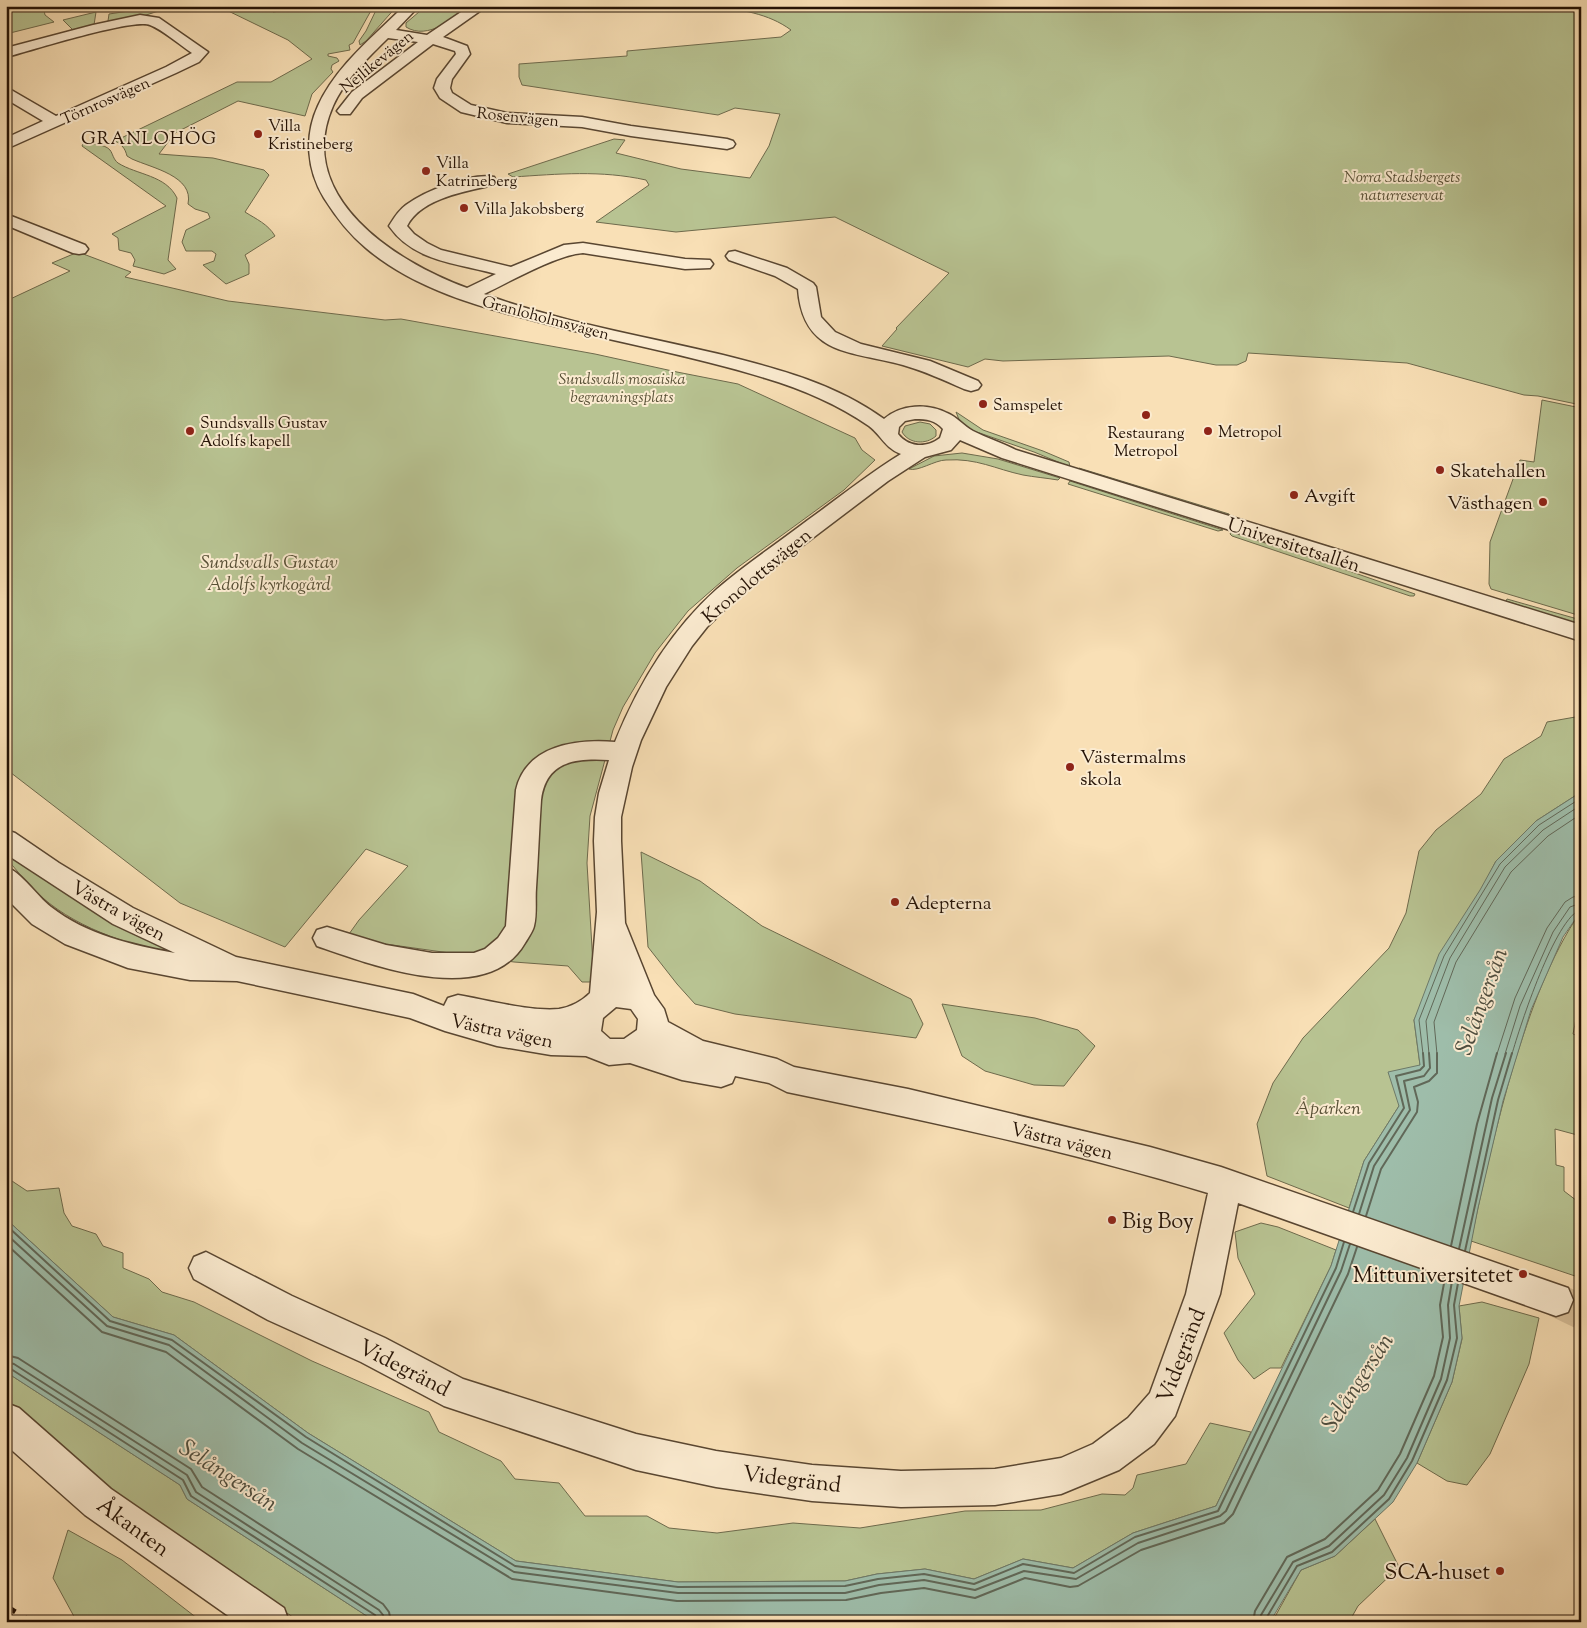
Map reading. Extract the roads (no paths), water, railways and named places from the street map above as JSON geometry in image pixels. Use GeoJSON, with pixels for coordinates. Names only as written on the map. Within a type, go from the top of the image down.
{"type":"FeatureCollection","features":[{"type":"Feature","properties":{"kind":"street","name":"Granloholmsvägen"},"geometry":{"type":"LineString","coordinates":[[412,6],[345,76],[326,104],[318,128],[316,149],[322,177],[339,210],[361,235],[433,282],[468,296],[513,311],[772,374],[808,387],[866,414],[892,437]]}},
{"type":"Feature","properties":{"kind":"street","name":"Nejlikevägen"},"geometry":{"type":"LineString","coordinates":[[345,111],[357,95],[431,39],[480,6]]}},
{"type":"Feature","properties":{"kind":"street","name":"Törnrosvägen"},"geometry":{"type":"LineString","coordinates":[[6,53],[101,22],[140,19],[148,19],[201,52],[194,59],[6,144]]}},
{"type":"Feature","properties":{"kind":"street","name":"Rosenvägen"},"geometry":{"type":"LineString","coordinates":[[385,33],[443,41],[462,49],[464,54],[445,79],[442,88],[445,96],[466,109],[507,118],[582,122],[726,144]]}},
{"type":"Feature","properties":{"kind":"street"},"geometry":{"type":"LineString","coordinates":[[6,92],[55,122]]}},
{"type":"Feature","properties":{"kind":"street"},"geometry":{"type":"LineString","coordinates":[[488,181],[477,181],[439,194],[409,211],[401,219],[398,226],[405,237],[440,256],[494,267],[512,273]]}},
{"type":"Feature","properties":{"kind":"street"},"geometry":{"type":"LineString","coordinates":[[6,219],[79,249]]}},
{"type":"Feature","properties":{"kind":"street"},"geometry":{"type":"LineString","coordinates":[[468,296],[512,273],[570,249],[583,248],[685,264],[704,264]]}},
{"type":"Feature","properties":{"kind":"street"},"geometry":{"type":"LineString","coordinates":[[735,256],[781,272],[807,287],[812,317],[824,331],[840,342],[864,351],[906,360],[971,386]]}},
{"type":"Feature","properties":{"kind":"street","name":"Granloholmsvägen"},"geometry":{"type":"LineString","coordinates":[[808,387],[917,413],[948,423]]}},
{"type":"Feature","properties":{"kind":"street"},"geometry":{"type":"LineString","coordinates":[[892,437],[891,422],[898,417],[917,413]]}},
{"type":"Feature","properties":{"kind":"street"},"geometry":{"type":"LineString","coordinates":[[930,449],[947,444],[952,437],[948,423]]}},
{"type":"Feature","properties":{"kind":"street","name":"Universitetsallén"},"geometry":{"type":"LineString","coordinates":[[948,423],[1009,454],[1581,633]]}},
{"type":"Feature","properties":{"kind":"street","name":"Universitetsallén"},"geometry":{"type":"LineString","coordinates":[[892,437],[908,449],[1009,454]]}},
{"type":"Feature","properties":{"kind":"street","name":"Kronolottsvägen"},"geometry":{"type":"LineString","coordinates":[[880,475],[896,452],[892,437]]}},
{"type":"Feature","properties":{"kind":"street","name":"Kronolottsvägen"},"geometry":{"type":"LineString","coordinates":[[598,1004],[604,984],[611,924],[607,857],[608,817],[624,752],[669,660],[699,620],[746,577],[880,475],[930,449]]}},
{"type":"Feature","properties":{"kind":"street"},"geometry":{"type":"LineString","coordinates":[[326,938],[389,958],[438,965],[474,966],[491,960],[504,951],[513,940],[520,926],[528,800],[531,782],[538,771],[550,760],[565,753],[596,750],[624,752]]}},
{"type":"Feature","properties":{"kind":"street","name":"Västra vägen"},"geometry":{"type":"LineString","coordinates":[[6,840],[49,870],[123,916],[237,969]]}},
{"type":"Feature","properties":{"kind":"street","name":"Västra vägen"},"geometry":{"type":"LineString","coordinates":[[6,878],[21,898],[42,916],[75,936],[128,956],[190,968],[237,969],[413,1006],[445,1019],[498,1033],[551,1042],[593,1043]]}},
{"type":"Feature","properties":{"kind":"street","name":"Kronolottsvägen"},"geometry":{"type":"LineString","coordinates":[[611,924],[642,1000]]}},
{"type":"Feature","properties":{"kind":"street"},"geometry":{"type":"LineString","coordinates":[[628,995],[642,1000],[654,1016],[653,1028],[646,1041],[630,1050],[610,1052],[593,1043],[586,1028],[586,1022],[598,1004],[614,996],[628,995]]}},
{"type":"Feature","properties":{"kind":"street","name":"Västra vägen"},"geometry":{"type":"LineString","coordinates":[[413,1006],[429,1002],[538,1021],[560,1021],[598,1004]]}},
{"type":"Feature","properties":{"kind":"street","name":"Västra vägen"},"geometry":{"type":"LineString","coordinates":[[653,1028],[673,1042],[691,1050],[777,1072],[787,1079],[908,1103],[1150,1161],[1226,1184],[1556,1300]]}},
{"type":"Feature","properties":{"kind":"street","name":"Västra vägen"},"geometry":{"type":"LineString","coordinates":[[630,1050],[682,1067],[772,1084],[787,1079]]}},
{"type":"Feature","properties":{"kind":"street","name":"Videgränd"},"geometry":{"type":"LineString","coordinates":[[206,1268],[280,1308],[373,1350],[456,1394],[636,1452],[716,1469],[812,1483],[901,1489],[995,1487],[1061,1476],[1106,1457],[1141,1431],[1164,1404],[1203,1294],[1226,1184]]}},
{"type":"Feature","properties":{"kind":"street","name":"Åkanten"},"geometry":{"type":"LineString","coordinates":[[6,1421],[98,1502],[270,1622]]}},
{"type":"Feature","properties":{"kind":"water","name":"Selångersån"},"geometry":{"type":"Polygon","coordinates":[[[1581,792],[1581,911],[1563,937],[1531,1010],[1503,1101],[1478,1208],[1459,1306],[1462,1338],[1452,1382],[1417,1463],[1393,1502],[1335,1556],[1301,1570],[1270,1622],[376,1622],[187,1499],[180,1485],[6,1372],[6,1219],[113,1317],[174,1335],[308,1433],[516,1561],[678,1582],[845,1581],[877,1574],[925,1569],[974,1579],[1023,1559],[1073,1568],[1133,1533],[1216,1506],[1331,1266],[1364,1161],[1399,1106],[1388,1072],[1420,1065],[1414,1020],[1439,954],[1480,890],[1496,861],[1536,821],[1581,792]]]}},
{"type":"Feature","properties":{"kind":"tunnel"},"geometry":{"type":"LineString","coordinates":[[1556,1300],[1581,1312]]}},
{"type":"Feature","properties":{"kind":"railway"},"geometry":{"type":"LineString","coordinates":[[6,1606],[32,1622]]}},
{"type":"Feature","properties":{"kind":"place","name":"Villa Kristineberg"},"geometry":{"type":"Point","coordinates":[258,134]}},
{"type":"Feature","properties":{"kind":"place","name":"Villa Katrineberg"},"geometry":{"type":"Point","coordinates":[426,171]}},
{"type":"Feature","properties":{"kind":"place","name":"Villa Jakobsberg"},"geometry":{"type":"Point","coordinates":[464,208]}},
{"type":"Feature","properties":{"kind":"place","name":"Samspelet"},"geometry":{"type":"Point","coordinates":[983,404]}},
{"type":"Feature","properties":{"kind":"place","name":"Restaurang Metropol"},"geometry":{"type":"Point","coordinates":[1146,415]}},
{"type":"Feature","properties":{"kind":"place","name":"Sundsvalls Gustav Adolfs kapell"},"geometry":{"type":"Point","coordinates":[190,431]}},
{"type":"Feature","properties":{"kind":"place","name":"Metropol"},"geometry":{"type":"Point","coordinates":[1208,431]}},
{"type":"Feature","properties":{"kind":"place","name":"Skatehallen"},"geometry":{"type":"Point","coordinates":[1440,470]}},
{"type":"Feature","properties":{"kind":"place","name":"Avgift"},"geometry":{"type":"Point","coordinates":[1294,495]}},
{"type":"Feature","properties":{"kind":"place","name":"Västhagen"},"geometry":{"type":"Point","coordinates":[1543,502]}},
{"type":"Feature","properties":{"kind":"place","name":"Västermalms skola"},"geometry":{"type":"Point","coordinates":[1070,767]}},
{"type":"Feature","properties":{"kind":"place","name":"Adepterna"},"geometry":{"type":"Point","coordinates":[895,902]}},
{"type":"Feature","properties":{"kind":"place","name":"Big Boy"},"geometry":{"type":"Point","coordinates":[1112,1220]}},
{"type":"Feature","properties":{"kind":"place","name":"Mittuniversitetet"},"geometry":{"type":"Point","coordinates":[1523,1274]}},
{"type":"Feature","properties":{"kind":"place","name":"SCA-huset"},"geometry":{"type":"Point","coordinates":[1500,1571]}},
{"type":"Feature","properties":{"kind":"district","name":"GRANLOHÖG"},"geometry":{"type":"Point","coordinates":[149,138]}},
{"type":"Feature","properties":{"kind":"park label","name":"Norra Stadsbergets naturreservat"},"geometry":{"type":"Point","coordinates":[1402,185]}},
{"type":"Feature","properties":{"kind":"park label","name":"Sundsvalls mosaiska begravningsplats"},"geometry":{"type":"Point","coordinates":[622,387]}},
{"type":"Feature","properties":{"kind":"park label","name":"Sundsvalls Gustav Adolfs kyrkogård"},"geometry":{"type":"Point","coordinates":[269,572]}},
{"type":"Feature","properties":{"kind":"park label","name":"Åparken"},"geometry":{"type":"Point","coordinates":[1328,1107]}}]}
